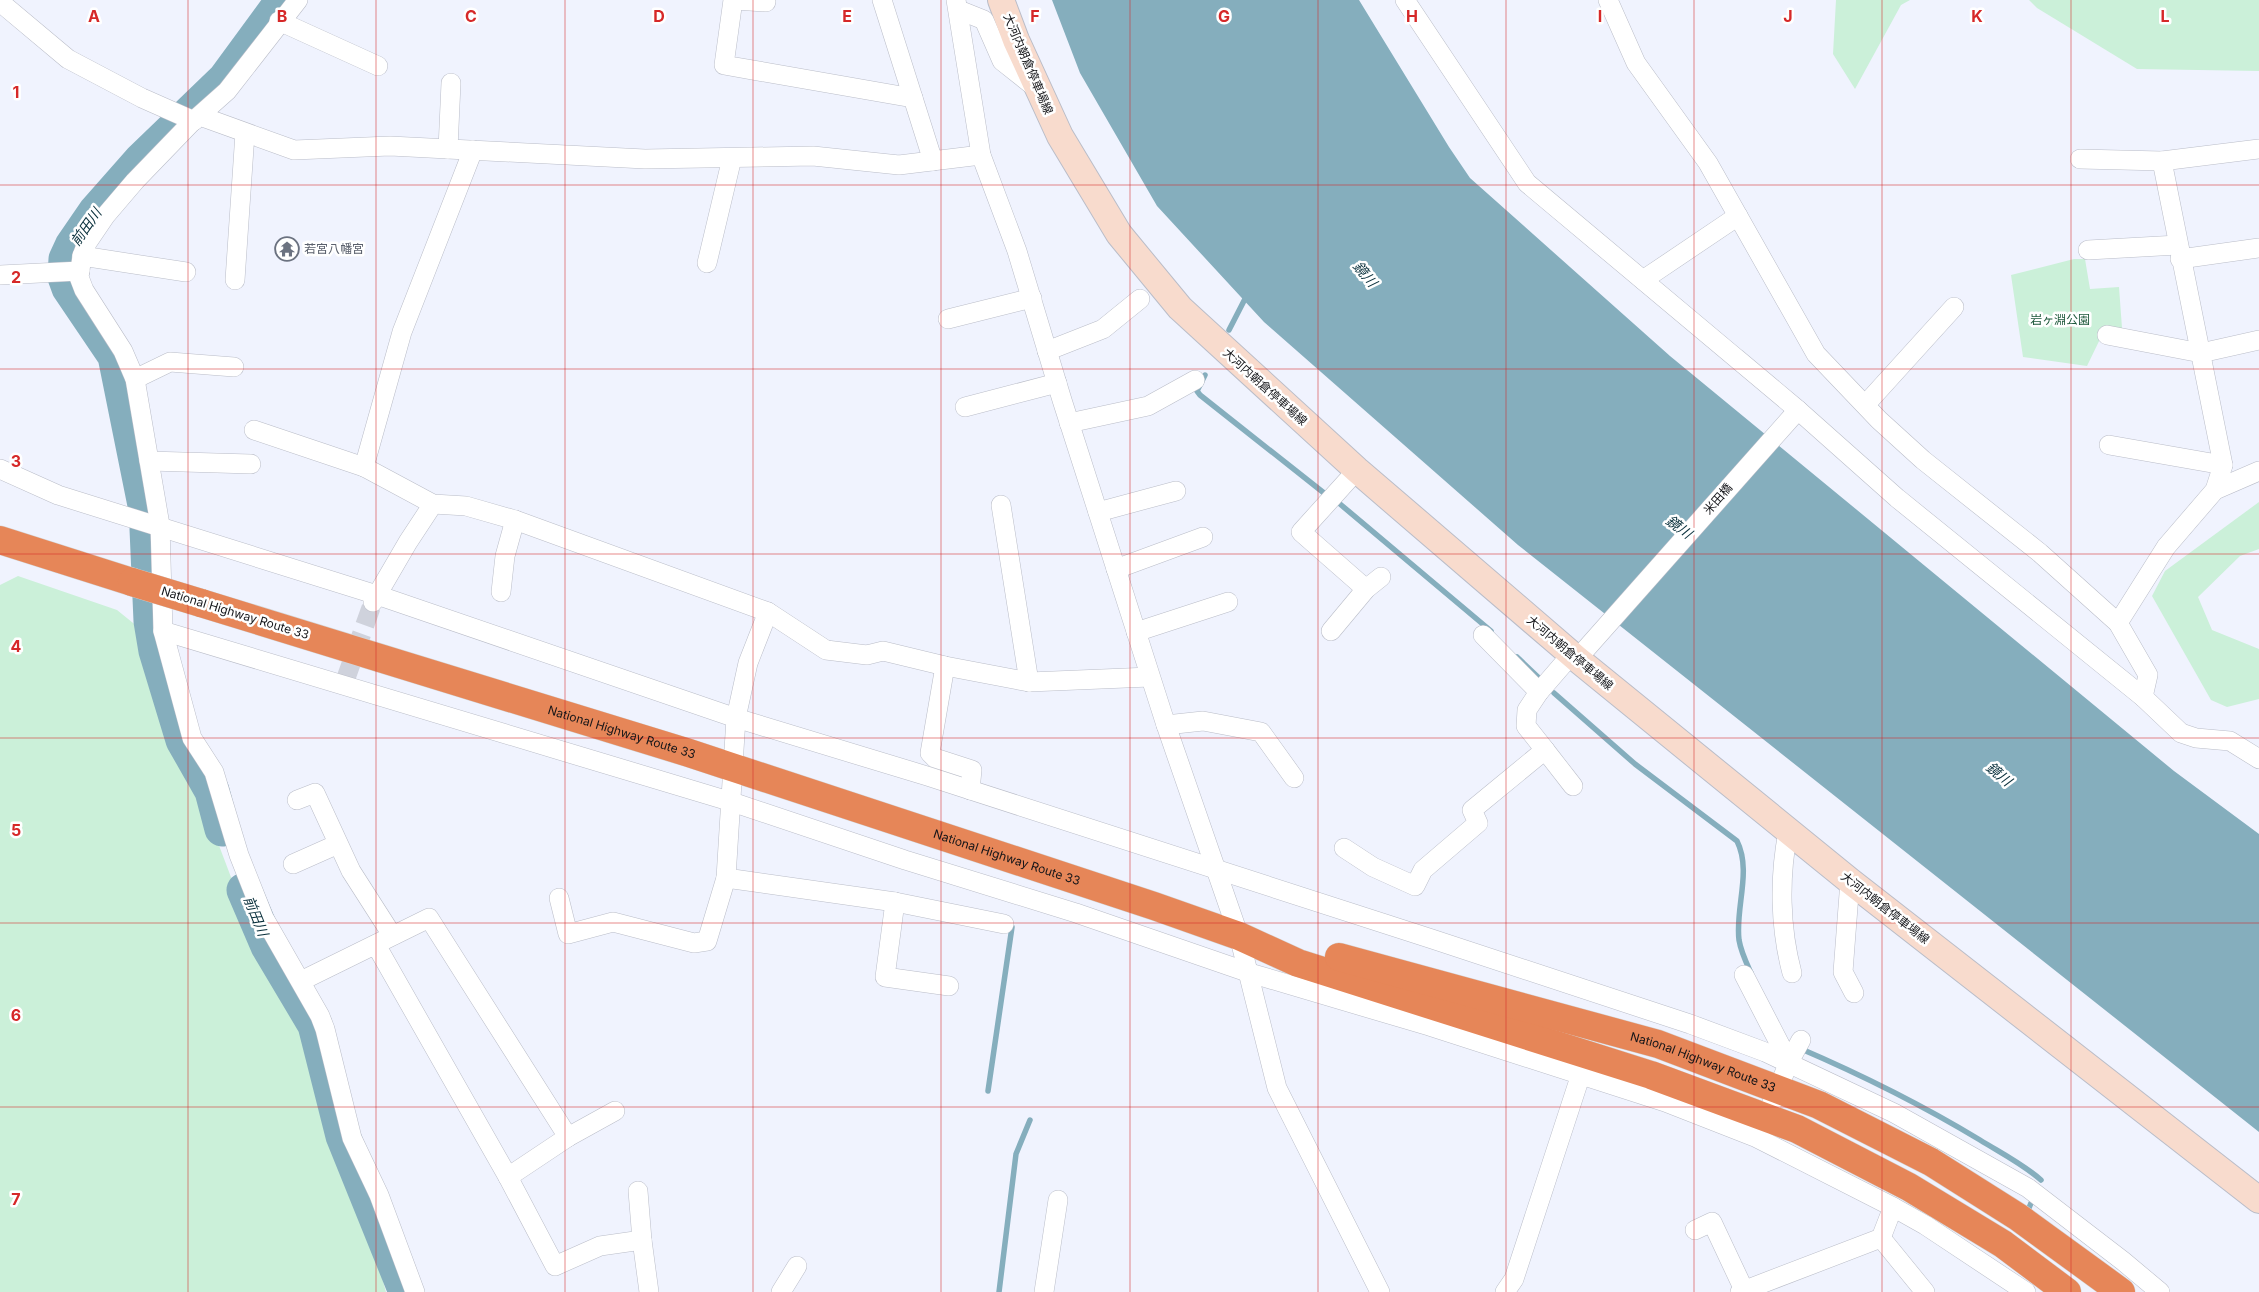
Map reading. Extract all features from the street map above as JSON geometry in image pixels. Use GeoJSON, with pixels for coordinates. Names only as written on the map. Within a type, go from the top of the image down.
{"type":"FeatureCollection","features":[{"type":"Feature","properties":{"kind":"highway","name":"National Highway Route 33"},"geometry":{"type":"LineString","coordinates":[[0,540],[733,768],[1240,936],[1298,962],[1651,1075],[1761,1128],[1806,1132],[1909,1187],[2004,1244],[2067,1292]]}},
{"type":"Feature","properties":{"kind":"highway","name":"National Highway Route 33"},"geometry":{"type":"LineString","coordinates":[[1240,936],[1312,950],[1658,1044],[1845,1117],[1931,1162],[2018,1217],[2121,1292]]}},
{"type":"Feature","properties":{"kind":"main road","name":"大河内朝倉停車場線"},"geometry":{"type":"LineString","coordinates":[[1001,0],[1060,136],[1119,234],[1180,308],[1357,470],[1579,653],[1788,832],[2259,1200]]}},
{"type":"Feature","properties":{"kind":"street"},"geometry":{"type":"LineString","coordinates":[[73,268],[106,215],[191,117],[239,76],[279,21],[298,0]]}},
{"type":"Feature","properties":{"kind":"street"},"geometry":{"type":"LineString","coordinates":[[766,2],[734,0],[724,65],[913,98]]}},
{"type":"Feature","properties":{"kind":"street"},"geometry":{"type":"LineString","coordinates":[[882,0],[933,160]]}},
{"type":"Feature","properties":{"kind":"street"},"geometry":{"type":"LineString","coordinates":[[1405,0],[1527,183],[1736,358],[1793,415],[2143,697],[2181,733],[2196,738],[2230,741],[2259,759]]}},
{"type":"Feature","properties":{"kind":"street"},"geometry":{"type":"LineString","coordinates":[[1608,0],[1636,63],[1708,163],[1816,354],[1866,404],[1879,420],[1923,460],[2040,552],[2118,623],[2148,675],[2143,697]]}},
{"type":"Feature","properties":{"kind":"street"},"geometry":{"type":"LineString","coordinates":[[0,2],[68,59],[142,98],[191,117],[294,150],[390,146],[645,159],[813,156],[899,165],[981,155]]}},
{"type":"Feature","properties":{"kind":"street"},"geometry":{"type":"LineString","coordinates":[[957,5],[984,20],[1002,61],[1039,90]]}},
{"type":"Feature","properties":{"kind":"street"},"geometry":{"type":"LineString","coordinates":[[957,5],[981,155],[1017,251],[1069,423],[1150,677],[1240,936],[1277,1088],[1380,1292]]}},
{"type":"Feature","properties":{"kind":"street"},"geometry":{"type":"LineString","coordinates":[[279,21],[378,66]]}},
{"type":"Feature","properties":{"kind":"street"},"geometry":{"type":"LineString","coordinates":[[448,149],[451,83]]}},
{"type":"Feature","properties":{"kind":"street"},"geometry":{"type":"LineString","coordinates":[[236,280],[245,133]]}},
{"type":"Feature","properties":{"kind":"street"},"geometry":{"type":"LineString","coordinates":[[2080,159],[2162,162],[2259,149]]}},
{"type":"Feature","properties":{"kind":"street"},"geometry":{"type":"LineString","coordinates":[[364,467],[402,332],[473,150]]}},
{"type":"Feature","properties":{"kind":"street"},"geometry":{"type":"LineString","coordinates":[[707,263],[732,158]]}},
{"type":"Feature","properties":{"kind":"street"},"geometry":{"type":"LineString","coordinates":[[2118,623],[2166,547],[2215,490],[2223,465],[2162,162]]}},
{"type":"Feature","properties":{"kind":"street"},"geometry":{"type":"LineString","coordinates":[[1643,280],[1738,216]]}},
{"type":"Feature","properties":{"kind":"street"},"geometry":{"type":"LineString","coordinates":[[2088,250],[2179,252],[2259,248]]}},
{"type":"Feature","properties":{"kind":"street"},"geometry":{"type":"LineString","coordinates":[[73,268],[123,351],[135,379],[160,525],[163,631],[192,738],[214,772],[239,854],[264,918],[273,937],[301,980],[325,1029],[352,1138],[379,1195],[415,1292]]}},
{"type":"Feature","properties":{"kind":"street"},"geometry":{"type":"LineString","coordinates":[[0,275],[73,268],[186,272]]}},
{"type":"Feature","properties":{"kind":"street"},"geometry":{"type":"LineString","coordinates":[[948,319],[1032,298]]}},
{"type":"Feature","properties":{"kind":"street"},"geometry":{"type":"LineString","coordinates":[[1047,351],[1103,329],[1140,299]]}},
{"type":"Feature","properties":{"kind":"street"},"geometry":{"type":"LineString","coordinates":[[1866,404],[1954,307]]}},
{"type":"Feature","properties":{"kind":"street"},"geometry":{"type":"LineString","coordinates":[[2107,335],[2201,353],[2259,340]]}},
{"type":"Feature","properties":{"kind":"street"},"geometry":{"type":"LineString","coordinates":[[135,379],[170,362],[234,367]]}},
{"type":"Feature","properties":{"kind":"street"},"geometry":{"type":"LineString","coordinates":[[1069,423],[1148,406],[1194,380]]}},
{"type":"Feature","properties":{"kind":"street"},"geometry":{"type":"LineString","coordinates":[[964,407],[1057,383]]}},
{"type":"Feature","properties":{"kind":"street","name":"米田橋"},"geometry":{"type":"LineString","coordinates":[[1573,786],[1526,726],[1527,710],[1539,692],[1579,653],[1793,415]]}},
{"type":"Feature","properties":{"kind":"street"},"geometry":{"type":"LineString","coordinates":[[254,430],[364,467],[433,504],[466,506],[515,520],[768,612],[826,650],[867,655],[883,652],[1029,682],[1150,677]]}},
{"type":"Feature","properties":{"kind":"street"},"geometry":{"type":"LineString","coordinates":[[2109,444],[2223,465]]}},
{"type":"Feature","properties":{"kind":"street"},"geometry":{"type":"LineString","coordinates":[[149,461],[250,464]]}},
{"type":"Feature","properties":{"kind":"street"},"geometry":{"type":"LineString","coordinates":[[0,469],[58,495],[160,525],[736,718],[970,790],[1690,1024],[1789,1062],[1894,1113],[2028,1188],[2160,1292]]}},
{"type":"Feature","properties":{"kind":"street"},"geometry":{"type":"LineString","coordinates":[[1357,470],[1301,532],[1366,590]]}},
{"type":"Feature","properties":{"kind":"street"},"geometry":{"type":"LineString","coordinates":[[2215,490],[2259,471]]}},
{"type":"Feature","properties":{"kind":"street"},"geometry":{"type":"LineString","coordinates":[[1098,512],[1176,491]]}},
{"type":"Feature","properties":{"kind":"street"},"geometry":{"type":"LineString","coordinates":[[375,598],[433,504]]}},
{"type":"Feature","properties":{"kind":"street"},"geometry":{"type":"LineString","coordinates":[[1001,505],[1029,682]]}},
{"type":"Feature","properties":{"kind":"street"},"geometry":{"type":"LineString","coordinates":[[501,592],[505,556],[515,520]]}},
{"type":"Feature","properties":{"kind":"street"},"geometry":{"type":"LineString","coordinates":[[1116,569],[1203,537]]}},
{"type":"Feature","properties":{"kind":"street"},"geometry":{"type":"LineString","coordinates":[[1331,631],[1366,590],[1381,577]]}},
{"type":"Feature","properties":{"kind":"street"},"geometry":{"type":"LineString","coordinates":[[1136,632],[1228,602]]}},
{"type":"Feature","properties":{"kind":"street"},"geometry":{"type":"LineString","coordinates":[[559,898],[568,934],[614,922],[694,943],[706,941],[726,878],[736,718],[748,663],[768,612]]}},
{"type":"Feature","properties":{"kind":"street"},"geometry":{"type":"LineString","coordinates":[[163,631],[345,682],[732,802],[904,860],[1076,913],[1250,973],[1580,1074],[1665,1102],[1761,1128],[1925,1225],[2026,1292]]}},
{"type":"Feature","properties":{"kind":"street"},"geometry":{"type":"LineString","coordinates":[[1483,635],[1539,692]]}},
{"type":"Feature","properties":{"kind":"street"},"geometry":{"type":"LineString","coordinates":[[945,666],[930,753],[936,758],[972,770],[970,790]]}},
{"type":"Feature","properties":{"kind":"street"},"geometry":{"type":"LineString","coordinates":[[1166,725],[1203,721],[1261,732],[1294,778]]}},
{"type":"Feature","properties":{"kind":"street"},"geometry":{"type":"LineString","coordinates":[[1344,848],[1373,867],[1415,886],[1423,870],[1478,823],[1472,810],[1545,750]]}},
{"type":"Feature","properties":{"kind":"street"},"geometry":{"type":"LineString","coordinates":[[297,800],[315,793],[384,940],[555,1266],[600,1246],[642,1240]]}},
{"type":"Feature","properties":{"kind":"street"},"geometry":{"type":"LineString","coordinates":[[1788,832],[1782,863],[1784,944],[1792,973]]}},
{"type":"Feature","properties":{"kind":"street"},"geometry":{"type":"LineString","coordinates":[[293,864],[338,844]]}},
{"type":"Feature","properties":{"kind":"street"},"geometry":{"type":"LineString","coordinates":[[726,878],[895,902],[1004,924]]}},
{"type":"Feature","properties":{"kind":"street"},"geometry":{"type":"LineString","coordinates":[[1850,881],[1843,972],[1854,993]]}},
{"type":"Feature","properties":{"kind":"street"},"geometry":{"type":"LineString","coordinates":[[895,902],[885,977],[949,986]]}},
{"type":"Feature","properties":{"kind":"street"},"geometry":{"type":"LineString","coordinates":[[301,980],[429,918],[568,1137]]}},
{"type":"Feature","properties":{"kind":"street"},"geometry":{"type":"LineString","coordinates":[[1744,975],[1789,1062]]}},
{"type":"Feature","properties":{"kind":"street"},"geometry":{"type":"LineString","coordinates":[[1761,1128],[1789,1062],[1801,1040]]}},
{"type":"Feature","properties":{"kind":"street"},"geometry":{"type":"LineString","coordinates":[[1505,1292],[1514,1279],[1580,1074]]}},
{"type":"Feature","properties":{"kind":"street"},"geometry":{"type":"LineString","coordinates":[[508,1177],[568,1137],[615,1111]]}},
{"type":"Feature","properties":{"kind":"street"},"geometry":{"type":"LineString","coordinates":[[638,1191],[649,1292]]}},
{"type":"Feature","properties":{"kind":"street"},"geometry":{"type":"LineString","coordinates":[[1044,1292],[1058,1200]]}},
{"type":"Feature","properties":{"kind":"street"},"geometry":{"type":"LineString","coordinates":[[1695,1230],[1720,1218],[1742,1291],[1881,1238],[1893,1207]]}},
{"type":"Feature","properties":{"kind":"street"},"geometry":{"type":"LineString","coordinates":[[1881,1238],[1925,1292]]}},
{"type":"Feature","properties":{"kind":"street"},"geometry":{"type":"LineString","coordinates":[[781,1292],[797,1266]]}},
{"type":"Feature","properties":{"kind":"green space"},"geometry":{"type":"Polygon","coordinates":[[[1836,0],[1910,0],[1901,5],[1855,89],[1833,54],[1836,0]]]}},
{"type":"Feature","properties":{"kind":"green space"},"geometry":{"type":"Polygon","coordinates":[[[2029,0],[2259,0],[2259,71],[2137,69],[2037,8],[2029,0]]]}},
{"type":"Feature","properties":{"kind":"green space","name":"岩ヶ淵公園"},"geometry":{"type":"Polygon","coordinates":[[[2074,259],[2085,259],[2090,289],[2119,287],[2122,328],[2102,335],[2087,366],[2023,357],[2011,275],[2074,259]]]}},
{"type":"Feature","properties":{"kind":"green space"},"geometry":{"type":"Polygon","coordinates":[[[2259,502],[2259,549],[2240,556],[2198,597],[2212,630],[2259,649],[2259,699],[2227,707],[2211,700],[2152,596],[2165,571],[2259,502]]]}},
{"type":"Feature","properties":{"kind":"green space"},"geometry":{"type":"Polygon","coordinates":[[[18,576],[117,610],[138,627],[149,666],[180,743],[206,788],[212,827],[257,946],[286,987],[307,1040],[352,1168],[386,1292],[0,1292],[0,585],[18,576]]]}},
{"type":"Feature","properties":{"kind":"water","name":"鏡川"},"geometry":{"type":"Polygon","coordinates":[[[1052,0],[1359,0],[1470,178],[1670,356],[2174,771],[2259,834],[2259,1132],[1518,545],[1264,322],[1157,206],[1080,73],[1052,0]]]}},
{"type":"Feature","properties":{"kind":"building"},"geometry":{"type":"Polygon","coordinates":[[[281,240],[295,242],[292,259],[278,257],[281,240]]]}},
{"type":"Feature","properties":{"kind":"waterway","name":"前田川"},"geometry":{"type":"LineString","coordinates":[[145,505],[115,356],[69,288],[65,277],[66,259],[72,246],[96,211],[141,160],[225,79],[283,0]]}},
{"type":"Feature","properties":{"kind":"waterway"},"geometry":{"type":"LineString","coordinates":[[1229,330],[1247,295]]}},
{"type":"Feature","properties":{"kind":"waterway"},"geometry":{"type":"LineString","coordinates":[[1205,375],[1197,391],[1200,395],[1324,493]]}},
{"type":"Feature","properties":{"kind":"waterway"},"geometry":{"type":"LineString","coordinates":[[1340,504],[1491,631]]}},
{"type":"Feature","properties":{"kind":"waterway","name":"前田川"},"geometry":{"type":"LineString","coordinates":[[147,529],[151,621],[156,651],[183,740],[212,791],[222,829]]}},
{"type":"Feature","properties":{"kind":"waterway"},"geometry":{"type":"LineString","coordinates":[[1517,657],[1540,679]]}},
{"type":"Feature","properties":{"kind":"waterway"},"geometry":{"type":"LineString","coordinates":[[1554,693],[1635,764],[1737,841],[1743,865],[1738,928],[1739,940],[1742,953],[1751,973]]}},
{"type":"Feature","properties":{"kind":"waterway","name":"前田川"},"geometry":{"type":"LineString","coordinates":[[244,890],[268,946],[315,1025],[343,1136],[406,1292]]}},
{"type":"Feature","properties":{"kind":"waterway"},"geometry":{"type":"LineString","coordinates":[[988,1091],[1012,927]]}},
{"type":"Feature","properties":{"kind":"waterway"},"geometry":{"type":"LineString","coordinates":[[1799,1048],[1914,1103],[2012,1159],[2041,1180]]}},
{"type":"Feature","properties":{"kind":"waterway"},"geometry":{"type":"LineString","coordinates":[[999,1292],[1016,1154],[1030,1120]]}},
{"type":"Feature","properties":{"kind":"waterway"},"geometry":{"type":"LineString","coordinates":[[2029,1208],[2031,1203]]}},
{"type":"Feature","properties":{"kind":"tunnel"},"geometry":{"type":"LineString","coordinates":[[346,678],[373,602]]}},
{"type":"Feature","properties":{"kind":"place","name":"若宮八幡宮"},"geometry":{"type":"Point","coordinates":[287,249]}}]}
